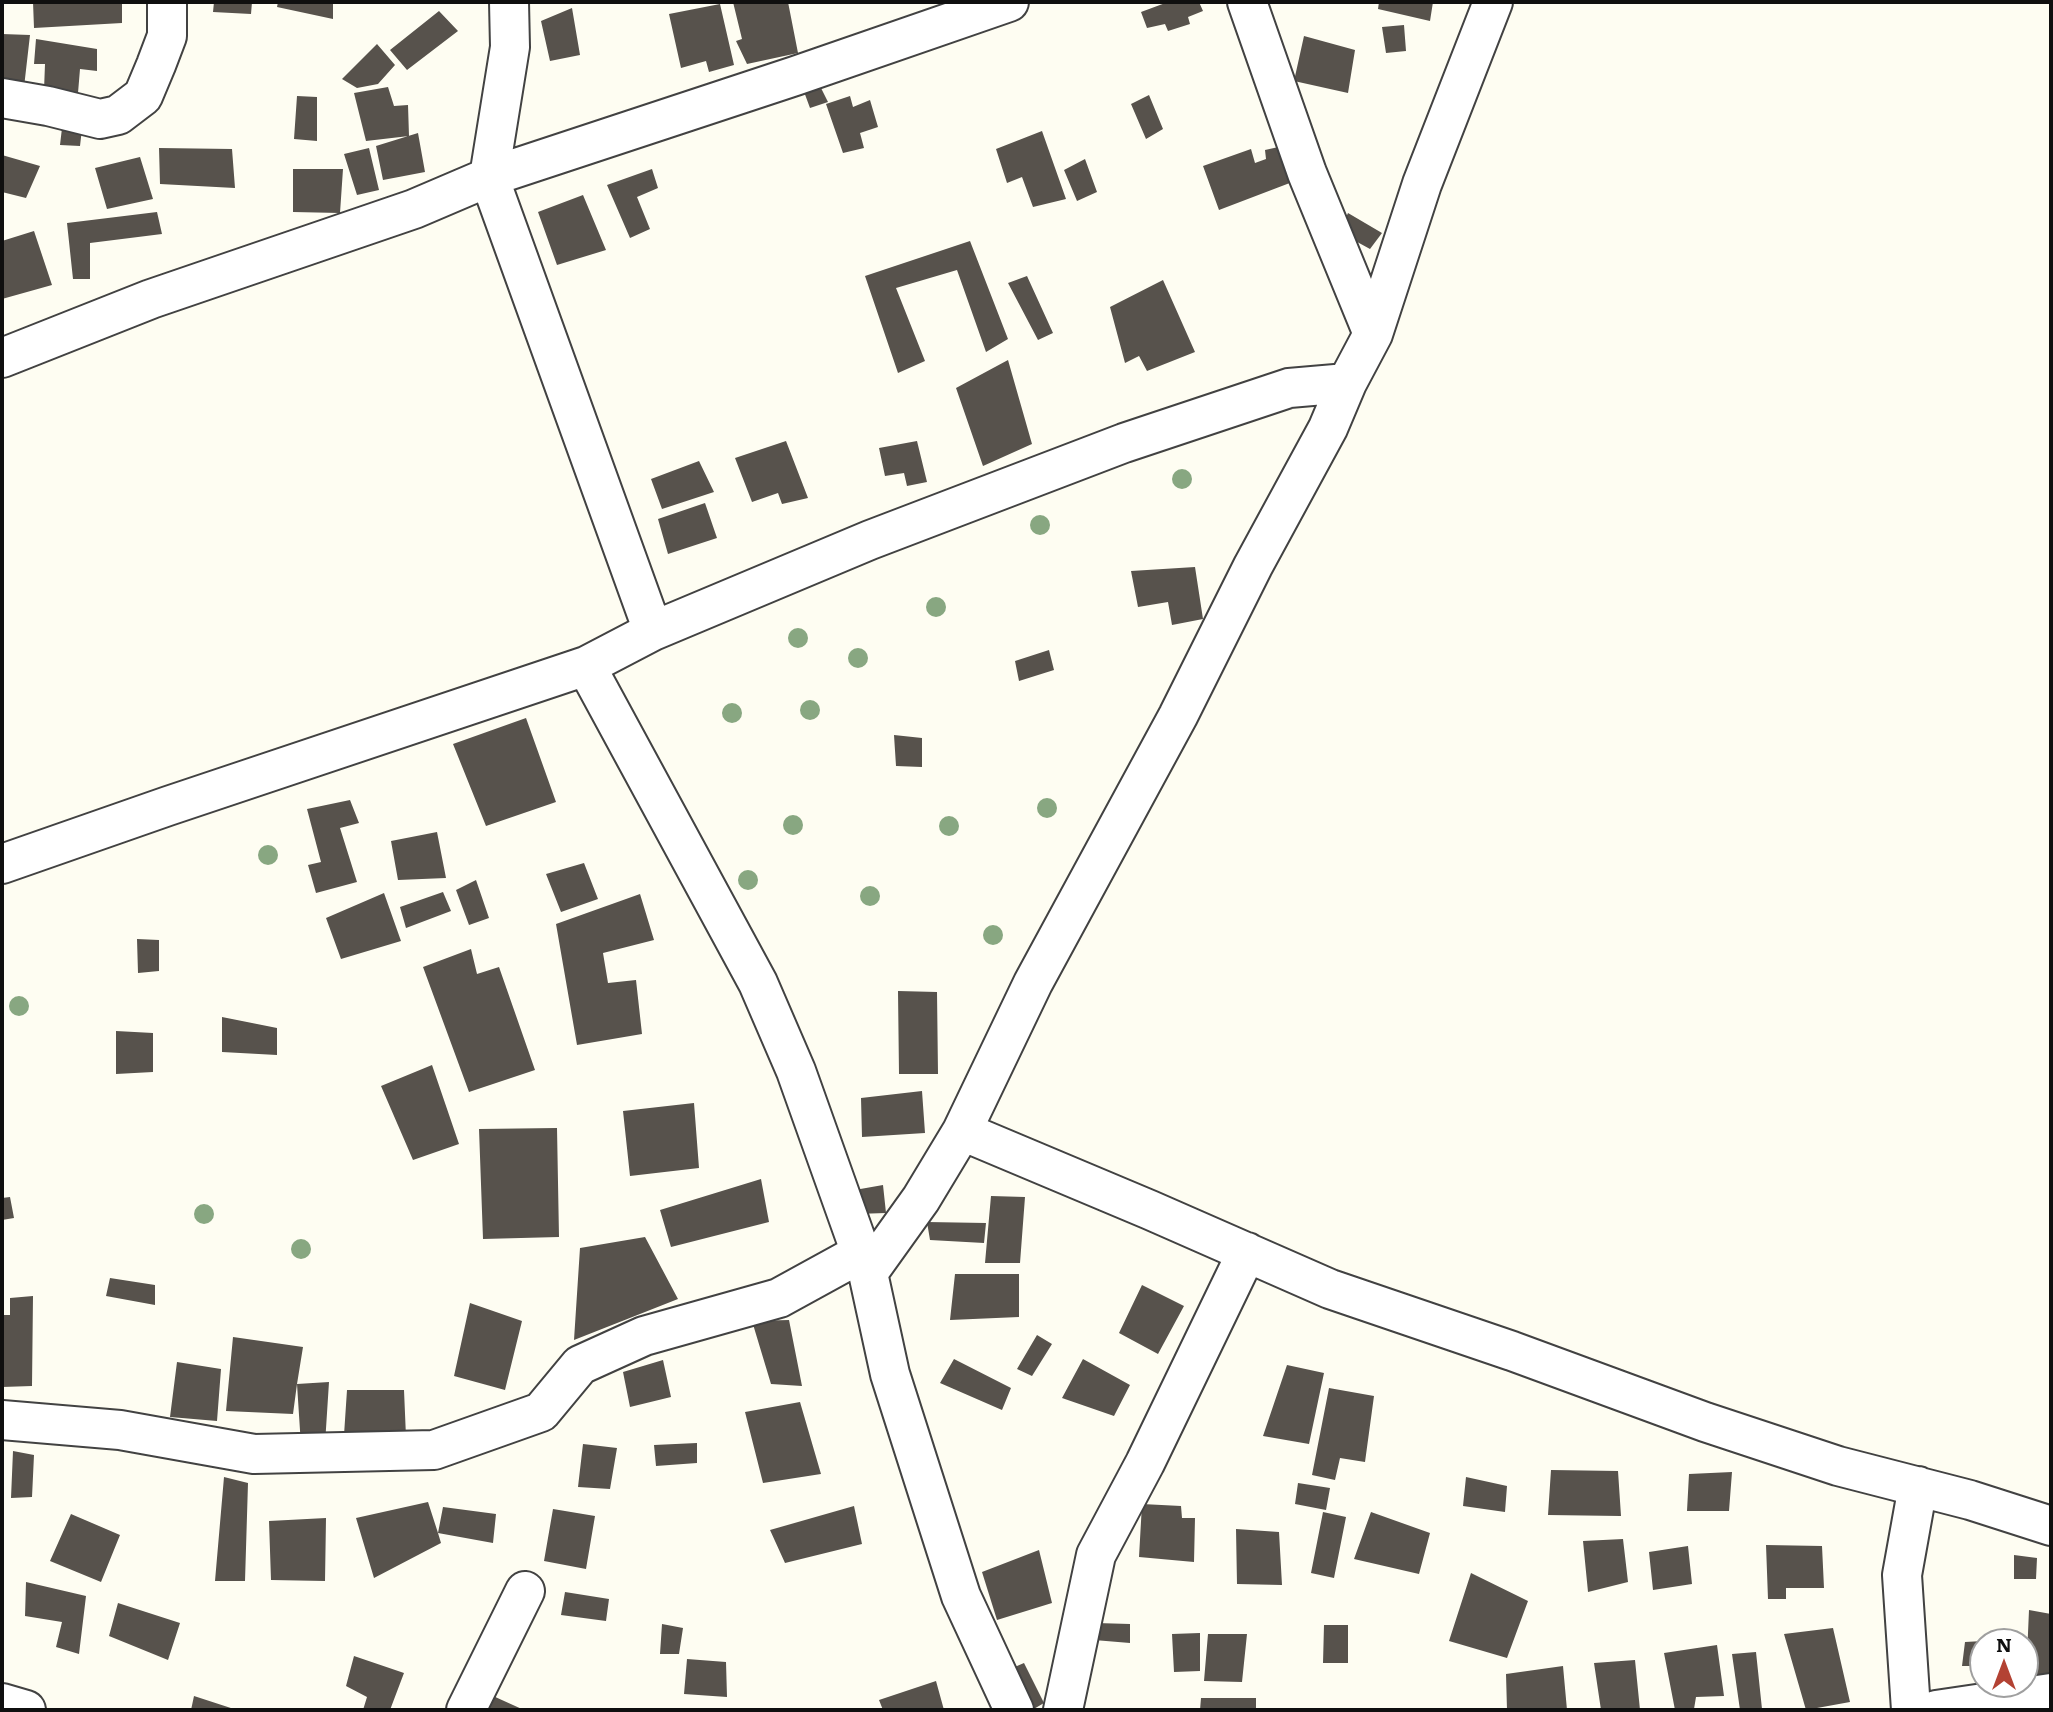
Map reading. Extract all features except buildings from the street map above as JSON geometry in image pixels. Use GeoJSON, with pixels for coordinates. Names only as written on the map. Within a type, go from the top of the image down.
{"type":"FeatureCollection","features":[{"type":"Feature","properties":{"kind":"street"},"geometry":{"type":"LineString","coordinates":[[2,98],[100,119],[118,115],[143,96],[167,36],[167,2]]}},
{"type":"Feature","properties":{"kind":"street"},"geometry":{"type":"LineString","coordinates":[[509,2],[510,47],[489,177],[653,631]]}},
{"type":"Feature","properties":{"kind":"street"},"geometry":{"type":"LineString","coordinates":[[2,359],[151,299],[414,209],[489,177],[1009,2]]}},
{"type":"Feature","properties":{"kind":"street"},"geometry":{"type":"LineString","coordinates":[[1247,2],[1307,173],[1373,334]]}},
{"type":"Feature","properties":{"kind":"street"},"geometry":{"type":"LineString","coordinates":[[2,1420],[120,1430],[254,1454],[434,1450],[541,1412],[580,1366],[644,1336],[779,1298],[864,1263],[921,1199],[962,1131],[1033,983],[1178,716],[1253,566],[1328,428],[1347,383],[1373,334],[1422,184],[1493,2]]}},
{"type":"Feature","properties":{"kind":"street"},"geometry":{"type":"LineString","coordinates":[[2,864],[586,666],[653,631],[870,540],[1124,443],[1289,388],[1347,383]]}},
{"type":"Feature","properties":{"kind":"street"},"geometry":{"type":"LineString","coordinates":[[586,666],[758,984],[796,1070],[864,1263],[890,1374],[957,1583],[1014,1710]]}},
{"type":"Feature","properties":{"kind":"street"},"geometry":{"type":"LineString","coordinates":[[962,1131],[1330,1289],[1512,1351],[1705,1422],[1838,1466],[1969,1500],[2051,1526]]}},
{"type":"Feature","properties":{"kind":"street"},"geometry":{"type":"LineString","coordinates":[[1063,1710],[1096,1555],[1146,1463],[1247,1252]]}},
{"type":"Feature","properties":{"kind":"street"},"geometry":{"type":"LineString","coordinates":[[1911,1710],[1902,1575],[1918,1486]]}},
{"type":"Feature","properties":{"kind":"street"},"geometry":{"type":"LineString","coordinates":[[466,1710],[525,1591]]}},
{"type":"Feature","properties":{"kind":"street"},"geometry":{"type":"LineString","coordinates":[[1936,1710],[2051,1692]]}},
{"type":"Feature","properties":{"kind":"street"},"geometry":{"type":"LineString","coordinates":[[2,1703],[26,1710]]}}]}
